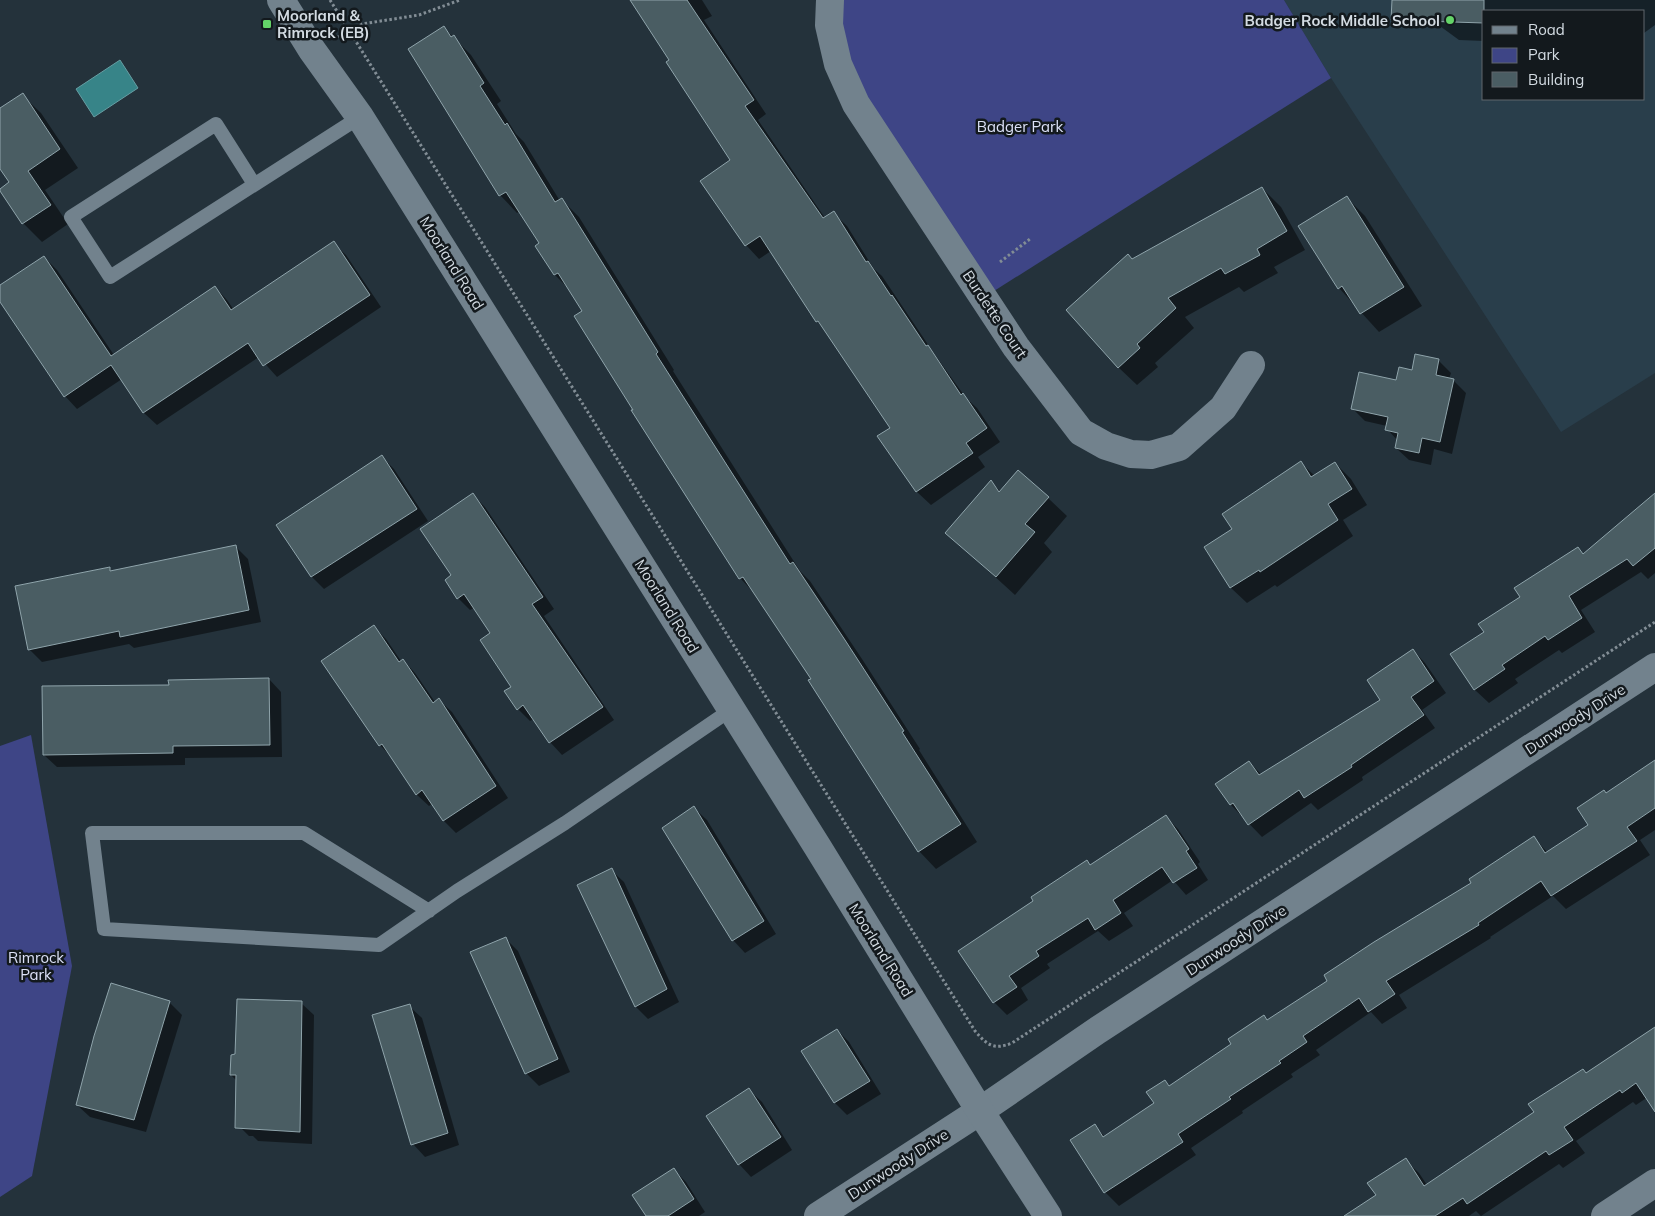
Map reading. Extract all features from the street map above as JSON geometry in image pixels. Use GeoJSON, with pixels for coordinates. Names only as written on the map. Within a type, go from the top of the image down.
{"type":"FeatureCollection","features":[{"type":"Feature","properties":{"kind":"street","name":"Moorland Road"},"geometry":{"type":"LineString","coordinates":[[281,0],[312,50],[360,117],[732,709],[980,1111],[1048,1216]]}},
{"type":"Feature","properties":{"kind":"street","name":"Burdette Court"},"geometry":{"type":"LineString","coordinates":[[830,0],[829,25],[838,64],[856,104],[1016,347],[1081,432],[1106,446],[1131,454],[1151,456],[1178,447],[1223,408],[1252,365]]}},
{"type":"Feature","properties":{"kind":"street","name":"Dunwoody Drive"},"geometry":{"type":"LineString","coordinates":[[818,1216],[980,1111],[1098,1030],[1655,667]]}},
{"type":"Feature","properties":{"kind":"street"},"geometry":{"type":"LineString","coordinates":[[1605,1216],[1655,1183]]}},
{"type":"Feature","properties":{"kind":"lane"},"geometry":{"type":"LineString","coordinates":[[254,184],[216,124],[71,217],[110,277],[360,117]]}},
{"type":"Feature","properties":{"kind":"lane"},"geometry":{"type":"LineString","coordinates":[[429,911],[304,833],[92,833],[104,929],[379,945],[565,823],[732,709]]}},
{"type":"Feature","properties":{"kind":"path"},"geometry":{"type":"LineString","coordinates":[[330,0],[975,1031],[984,1041],[995,1047],[1012,1043],[1655,622]]}},
{"type":"Feature","properties":{"kind":"path"},"geometry":{"type":"LineString","coordinates":[[350,31],[362,24],[419,15],[460,0]]}},
{"type":"Feature","properties":{"kind":"path"},"geometry":{"type":"LineString","coordinates":[[1000,262],[1030,239]]}},
{"type":"Feature","properties":{"kind":"shaded area"},"geometry":{"type":"Polygon","coordinates":[[[1284,0],[1655,0],[1655,373],[1561,432],[1331,78],[1284,0]]]}},
{"type":"Feature","properties":{"kind":"shaded area"},"geometry":{"type":"Polygon","coordinates":[[[120,60],[138,88],[94,117],[76,89],[120,60]]]}},
{"type":"Feature","properties":{"kind":"green space","name":"Badger Park"},"geometry":{"type":"Polygon","coordinates":[[[830,0],[1284,0],[1331,78],[983,298],[856,104],[830,0]]]}},
{"type":"Feature","properties":{"kind":"green space","name":"Rimrock Park"},"geometry":{"type":"Polygon","coordinates":[[[31,735],[72,966],[32,1176],[0,1197],[0,746],[31,735]]]}},
{"type":"Feature","properties":{"kind":"building"},"geometry":{"type":"Polygon","coordinates":[[[630,0],[687,0],[754,100],[745,106],[823,218],[834,211],[866,262],[868,261],[926,346],[928,345],[961,395],[963,393],[987,428],[966,443],[973,453],[916,492],[877,436],[890,428],[818,321],[816,322],[760,236],[745,246],[700,181],[730,160],[666,62],[669,60],[630,0]]]}},
{"type":"Feature","properties":{"kind":"building"},"geometry":{"type":"Polygon","coordinates":[[[1392,0],[1484,0],[1482,23],[1391,20],[1392,0]]]}},
{"type":"Feature","properties":{"kind":"building"},"geometry":{"type":"Polygon","coordinates":[[[444,26],[451,37],[454,35],[484,83],[480,86],[505,125],[507,123],[555,202],[562,198],[658,352],[656,354],[790,564],[793,562],[845,640],[961,824],[918,852],[808,680],[811,679],[743,577],[739,579],[631,410],[633,410],[574,316],[582,311],[558,273],[554,275],[535,246],[539,243],[506,192],[499,196],[408,49],[444,26]]]}},
{"type":"Feature","properties":{"kind":"building"},"geometry":{"type":"Polygon","coordinates":[[[23,93],[60,149],[28,171],[51,205],[22,224],[0,191],[9,182],[0,169],[0,108],[23,93]]]}},
{"type":"Feature","properties":{"kind":"building"},"geometry":{"type":"Polygon","coordinates":[[[1262,187],[1287,231],[1257,249],[1260,255],[1225,274],[1221,268],[1168,298],[1176,308],[1137,344],[1140,348],[1118,368],[1066,310],[1128,254],[1132,259],[1262,187]]]}},
{"type":"Feature","properties":{"kind":"building"},"geometry":{"type":"Polygon","coordinates":[[[1347,196],[1404,287],[1360,314],[1342,286],[1338,289],[1298,226],[1347,196]]]}},
{"type":"Feature","properties":{"kind":"building"},"geometry":{"type":"Polygon","coordinates":[[[334,241],[370,295],[263,366],[248,343],[143,413],[111,365],[64,397],[0,302],[0,285],[44,256],[111,356],[215,286],[231,310],[334,241]]]}},
{"type":"Feature","properties":{"kind":"building"},"geometry":{"type":"Polygon","coordinates":[[[1415,354],[1439,359],[1436,375],[1454,379],[1440,442],[1422,438],[1419,453],[1395,448],[1398,433],[1385,430],[1388,417],[1351,409],[1359,372],[1396,380],[1399,367],[1412,370],[1415,354]]]}},
{"type":"Feature","properties":{"kind":"building"},"geometry":{"type":"Polygon","coordinates":[[[382,455],[417,509],[311,577],[276,525],[382,455]]]}},
{"type":"Feature","properties":{"kind":"building"},"geometry":{"type":"Polygon","coordinates":[[[1301,461],[1311,477],[1335,462],[1352,489],[1328,504],[1338,520],[1260,572],[1259,570],[1230,588],[1204,547],[1232,529],[1222,514],[1301,461]]]}},
{"type":"Feature","properties":{"kind":"building"},"geometry":{"type":"Polygon","coordinates":[[[1018,470],[1049,497],[1025,524],[1035,532],[996,577],[945,533],[991,480],[999,492],[1018,470]]]}},
{"type":"Feature","properties":{"kind":"building"},"geometry":{"type":"Polygon","coordinates":[[[473,493],[543,597],[532,604],[603,707],[549,743],[523,705],[517,710],[504,691],[511,687],[480,640],[490,633],[464,594],[457,599],[445,580],[451,575],[420,529],[473,493]]]}},
{"type":"Feature","properties":{"kind":"building"},"geometry":{"type":"Polygon","coordinates":[[[1655,493],[1655,548],[1633,566],[1627,559],[1569,596],[1582,618],[1548,640],[1545,636],[1502,665],[1505,669],[1474,690],[1450,654],[1484,632],[1478,624],[1520,597],[1514,588],[1578,547],[1583,554],[1655,493]]]}},
{"type":"Feature","properties":{"kind":"building"},"geometry":{"type":"Polygon","coordinates":[[[236,545],[249,610],[120,637],[119,631],[28,650],[15,586],[110,567],[110,571],[236,545]]]}},
{"type":"Feature","properties":{"kind":"building"},"geometry":{"type":"Polygon","coordinates":[[[374,625],[399,662],[403,659],[433,703],[439,698],[496,786],[443,821],[422,790],[416,795],[382,744],[379,746],[321,661],[374,625]]]}},
{"type":"Feature","properties":{"kind":"building"},"geometry":{"type":"Polygon","coordinates":[[[1413,649],[1434,681],[1411,697],[1424,715],[1351,765],[1352,767],[1304,798],[1299,790],[1248,825],[1233,803],[1230,805],[1215,784],[1249,761],[1259,775],[1380,700],[1367,680],[1413,649]]]}},
{"type":"Feature","properties":{"kind":"building"},"geometry":{"type":"Polygon","coordinates":[[[269,678],[270,745],[173,746],[173,753],[43,755],[42,686],[169,685],[168,680],[269,678]]]}},
{"type":"Feature","properties":{"kind":"building"},"geometry":{"type":"Polygon","coordinates":[[[1655,760],[1655,808],[1627,827],[1637,841],[1551,896],[1541,881],[1478,923],[1479,925],[1386,981],[1395,994],[1368,1012],[1359,998],[1303,1036],[1307,1042],[1279,1061],[1281,1063],[1229,1097],[1231,1099],[1178,1134],[1183,1142],[1104,1193],[1070,1140],[1095,1124],[1103,1137],[1154,1103],[1146,1092],[1165,1080],[1169,1086],[1231,1044],[1228,1039],[1264,1015],[1267,1020],[1327,981],[1324,975],[1471,883],[1469,879],[1534,836],[1545,853],[1588,825],[1577,808],[1604,790],[1606,793],[1655,760]]]}},
{"type":"Feature","properties":{"kind":"building"},"geometry":{"type":"Polygon","coordinates":[[[694,806],[764,921],[732,941],[662,828],[694,806]]]}},
{"type":"Feature","properties":{"kind":"building"},"geometry":{"type":"Polygon","coordinates":[[[1166,815],[1189,849],[1186,851],[1197,868],[1173,883],[1162,867],[1113,900],[1121,913],[1095,930],[1088,918],[1036,951],[1039,956],[1009,976],[1017,987],[993,1003],[958,951],[1033,901],[1031,897],[1087,860],[1090,865],[1166,815]]]}},
{"type":"Feature","properties":{"kind":"building"},"geometry":{"type":"Polygon","coordinates":[[[612,868],[667,989],[635,1007],[577,885],[612,868]]]}},
{"type":"Feature","properties":{"kind":"building"},"geometry":{"type":"Polygon","coordinates":[[[506,937],[558,1059],[525,1074],[470,952],[506,937]]]}},
{"type":"Feature","properties":{"kind":"building"},"geometry":{"type":"Polygon","coordinates":[[[111,983],[170,1001],[134,1120],[76,1105],[94,1036],[111,983]]]}},
{"type":"Feature","properties":{"kind":"building"},"geometry":{"type":"Polygon","coordinates":[[[237,999],[302,1001],[300,1132],[235,1128],[236,1075],[230,1075],[231,1055],[235,1054],[237,999]]]}},
{"type":"Feature","properties":{"kind":"building"},"geometry":{"type":"Polygon","coordinates":[[[410,1004],[448,1133],[411,1145],[372,1015],[410,1004]]]}},
{"type":"Feature","properties":{"kind":"building"},"geometry":{"type":"Polygon","coordinates":[[[1655,1027],[1655,1112],[1636,1083],[1622,1093],[1620,1090],[1564,1127],[1573,1140],[1549,1155],[1546,1151],[1467,1204],[1463,1198],[1435,1216],[1344,1216],[1376,1195],[1367,1183],[1406,1158],[1424,1186],[1534,1112],[1528,1104],[1583,1069],[1586,1073],[1655,1027]]]}},
{"type":"Feature","properties":{"kind":"building"},"geometry":{"type":"Polygon","coordinates":[[[837,1029],[870,1081],[834,1103],[801,1051],[837,1029]]]}},
{"type":"Feature","properties":{"kind":"building"},"geometry":{"type":"Polygon","coordinates":[[[749,1088],[781,1137],[738,1165],[706,1116],[749,1088]]]}},
{"type":"Feature","properties":{"kind":"building"},"geometry":{"type":"Polygon","coordinates":[[[674,1168],[694,1199],[668,1216],[646,1216],[632,1195],[674,1168]]]}},
{"type":"Feature","properties":{"kind":"place","name":"Badger Rock Middle School"},"geometry":{"type":"Point","coordinates":[1450,20]}},
{"type":"Feature","properties":{"kind":"place","name":"Moorland & Rimrock (EB)"},"geometry":{"type":"Point","coordinates":[267,24]}}]}
